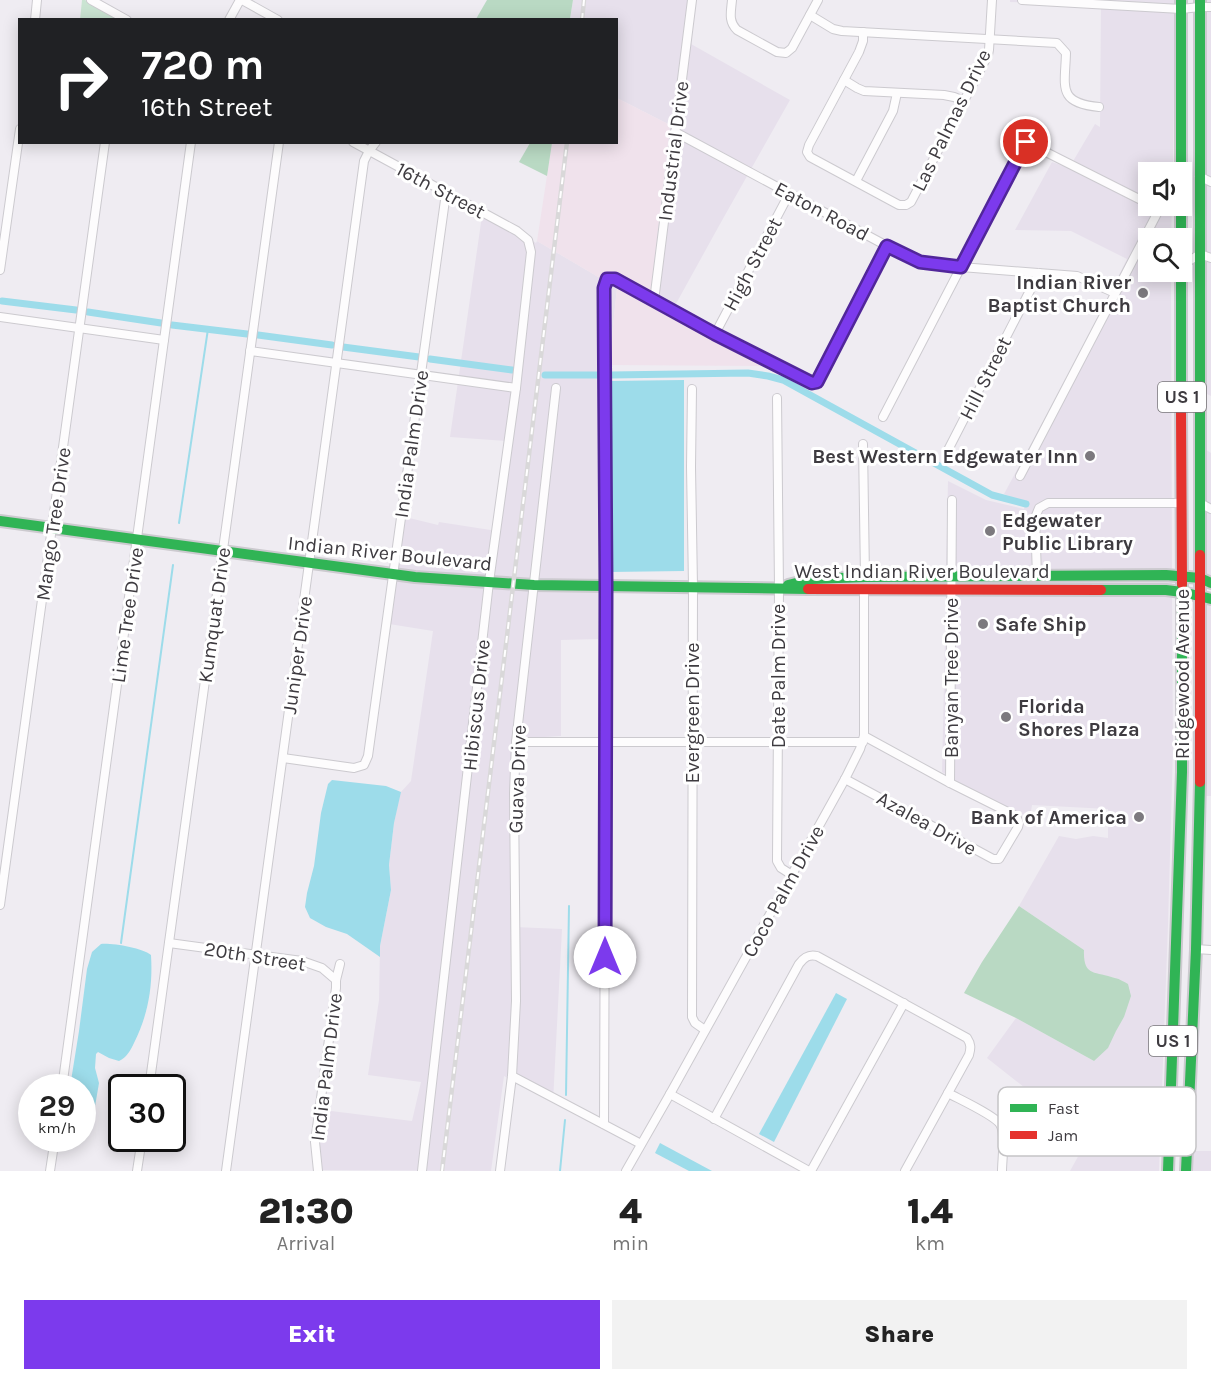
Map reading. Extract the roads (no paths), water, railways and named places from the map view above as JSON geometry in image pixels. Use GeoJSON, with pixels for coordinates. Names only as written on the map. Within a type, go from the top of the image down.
{"type":"FeatureCollection","features":[{"type":"Feature","properties":{"kind":"main road"},"geometry":{"type":"LineString","coordinates":[[1181,5],[1181,162]]}},
{"type":"Feature","properties":{"kind":"main road","name":"Ridgewood Avenue"},"geometry":{"type":"LineString","coordinates":[[1188,1087],[1196,949],[1206,597],[1200,578],[1200,502],[1205,382],[1200,357],[1205,345],[1199,176],[1203,5]]}},
{"type":"Feature","properties":{"kind":"main road"},"geometry":{"type":"LineString","coordinates":[[1181,148],[1190,167],[1199,176]]}},
{"type":"Feature","properties":{"kind":"main road","name":"Ridgewood Avenue"},"geometry":{"type":"LineString","coordinates":[[1171,1087],[1182,772],[1182,282]]}},
{"type":"Feature","properties":{"kind":"main road"},"geometry":{"type":"LineString","coordinates":[[1181,315],[1189,320],[1193,327],[1200,357]]}},
{"type":"Feature","properties":{"kind":"main road","name":"Indian River Boulevard"},"geometry":{"type":"LineString","coordinates":[[0,521],[393,574],[534,585],[778,588]]}},
{"type":"Feature","properties":{"kind":"main road","name":"West Indian River Boulevard"},"geometry":{"type":"LineString","coordinates":[[778,588],[812,579],[864,577],[1182,576],[1200,578],[1211,583]]}},
{"type":"Feature","properties":{"kind":"main road","name":"West Indian River Boulevard"},"geometry":{"type":"LineString","coordinates":[[778,588],[812,590],[1166,590],[1206,597]]}},
{"type":"Feature","properties":{"kind":"main road"},"geometry":{"type":"LineString","coordinates":[[1182,772],[1193,783],[1200,809]]}},
{"type":"Feature","properties":{"kind":"main road"},"geometry":{"type":"LineString","coordinates":[[1178,912],[1187,941],[1196,949]]}},
{"type":"Feature","properties":{"kind":"main road"},"geometry":{"type":"LineString","coordinates":[[1177,950],[1184,954],[1190,962],[1189,978],[1193,993]]}},
{"type":"Feature","properties":{"kind":"main road"},"geometry":{"type":"LineString","coordinates":[[1172,1060],[1177,1070],[1176,1087]]}},
{"type":"Feature","properties":{"kind":"main road","name":"Ridgewood Avenue"},"geometry":{"type":"LineString","coordinates":[[1168,1171],[1169,1156]]}},
{"type":"Feature","properties":{"kind":"main road"},"geometry":{"type":"LineString","coordinates":[[1174,1156],[1175,1161],[1184,1171]]}},
{"type":"Feature","properties":{"kind":"main road","name":"Ridgewood Avenue"},"geometry":{"type":"LineString","coordinates":[[1184,1171],[1185,1156]]}},
{"type":"Feature","properties":{"kind":"street"},"geometry":{"type":"LineString","coordinates":[[34,18],[37,0]]}},
{"type":"Feature","properties":{"kind":"street"},"geometry":{"type":"LineString","coordinates":[[91,0],[123,18]]}},
{"type":"Feature","properties":{"kind":"street"},"geometry":{"type":"LineString","coordinates":[[230,18],[241,0],[274,18]]}},
{"type":"Feature","properties":{"kind":"street","name":"Industrial Drive"},"geometry":{"type":"LineString","coordinates":[[654,301],[692,0]]}},
{"type":"Feature","properties":{"kind":"street"},"geometry":{"type":"LineString","coordinates":[[732,0],[730,18],[737,30],[777,52],[786,53],[792,48],[818,0]]}},
{"type":"Feature","properties":{"kind":"street","name":"Las Palmas Drive"},"geometry":{"type":"LineString","coordinates":[[863,32],[861,46],[807,152],[810,157],[899,205],[906,205],[911,202],[988,55],[992,0]]}},
{"type":"Feature","properties":{"kind":"street"},"geometry":{"type":"LineString","coordinates":[[1022,0],[1203,5]]}},
{"type":"Feature","properties":{"kind":"street"},"geometry":{"type":"LineString","coordinates":[[810,15],[833,29],[842,31],[1057,43],[1065,52],[1065,91],[1070,98],[1085,105],[1099,107]]}},
{"type":"Feature","properties":{"kind":"street"},"geometry":{"type":"LineString","coordinates":[[844,80],[864,91],[945,95],[964,101]]}},
{"type":"Feature","properties":{"kind":"street"},"geometry":{"type":"LineString","coordinates":[[856,181],[893,111],[897,93]]}},
{"type":"Feature","properties":{"kind":"street","name":"Eaton Road"},"geometry":{"type":"LineString","coordinates":[[675,132],[920,262],[1077,276],[1115,293]]}},
{"type":"Feature","properties":{"kind":"street"},"geometry":{"type":"LineString","coordinates":[[883,417],[1026,142],[1138,198]]}},
{"type":"Feature","properties":{"kind":"street"},"geometry":{"type":"LineString","coordinates":[[0,270],[18,143]]}},
{"type":"Feature","properties":{"kind":"street","name":"Mango Tree Drive"},"geometry":{"type":"LineString","coordinates":[[0,905],[105,144]]}},
{"type":"Feature","properties":{"kind":"street","name":"Lime Tree Drive"},"geometry":{"type":"LineString","coordinates":[[64,1074],[191,144]]}},
{"type":"Feature","properties":{"kind":"street","name":"Kumquat Drive"},"geometry":{"type":"LineString","coordinates":[[150,1074],[279,144]]}},
{"type":"Feature","properties":{"kind":"street","name":"16th Street"},"geometry":{"type":"LineString","coordinates":[[357,144],[517,231],[528,240]]}},
{"type":"Feature","properties":{"kind":"street","name":"Juniper Drive"},"geometry":{"type":"LineString","coordinates":[[226,1171],[363,161],[374,144]]}},
{"type":"Feature","properties":{"kind":"street"},"geometry":{"type":"LineString","coordinates":[[1199,176],[1211,182]]}},
{"type":"Feature","properties":{"kind":"street","name":"India Palm Drive"},"geometry":{"type":"LineString","coordinates":[[283,758],[354,768],[364,765],[368,756],[446,193]]}},
{"type":"Feature","properties":{"kind":"street","name":"High Street"},"geometry":{"type":"LineString","coordinates":[[715,334],[789,194]]}},
{"type":"Feature","properties":{"kind":"street"},"geometry":{"type":"LineString","coordinates":[[1020,476],[1115,293],[1150,216]]}},
{"type":"Feature","properties":{"kind":"street","name":"Hibiscus Drive"},"geometry":{"type":"LineString","coordinates":[[422,1171],[489,582],[516,388],[531,252],[528,240]]}},
{"type":"Feature","properties":{"kind":"street"},"geometry":{"type":"LineString","coordinates":[[604,1124],[606,586],[604,288],[607,279],[615,279],[715,334],[812,383],[817,382],[887,246]]}},
{"type":"Feature","properties":{"kind":"street"},"geometry":{"type":"LineString","coordinates":[[1192,259],[1200,254],[1211,258]]}},
{"type":"Feature","properties":{"kind":"street","name":"Hill Street"},"geometry":{"type":"LineString","coordinates":[[948,450],[1039,273]]}},
{"type":"Feature","properties":{"kind":"street"},"geometry":{"type":"LineString","coordinates":[[0,317],[164,340]]}},
{"type":"Feature","properties":{"kind":"street"},"geometry":{"type":"LineString","coordinates":[[250,351],[516,388]]}},
{"type":"Feature","properties":{"kind":"street","name":"Guava Drive"},"geometry":{"type":"LineString","coordinates":[[500,1171],[512,1076],[516,1001],[514,793],[516,742],[556,388]]}},
{"type":"Feature","properties":{"kind":"street","name":"Evergreen Drive"},"geometry":{"type":"LineString","coordinates":[[692,389],[692,1017],[695,1023],[705,1030]]}},
{"type":"Feature","properties":{"kind":"street","name":"Date Palm Drive"},"geometry":{"type":"LineString","coordinates":[[777,398],[777,861],[781,868],[792,875]]}},
{"type":"Feature","properties":{"kind":"street"},"geometry":{"type":"LineString","coordinates":[[863,444],[864,577]]}},
{"type":"Feature","properties":{"kind":"street","name":"Banyan Tree Drive"},"geometry":{"type":"LineString","coordinates":[[950,783],[952,500]]}},
{"type":"Feature","properties":{"kind":"street"},"geometry":{"type":"LineString","coordinates":[[1200,502],[1211,509]]}},
{"type":"Feature","properties":{"kind":"street"},"geometry":{"type":"LineString","coordinates":[[1037,576],[1035,518],[1039,508],[1048,503],[1182,503]]}},
{"type":"Feature","properties":{"kind":"street","name":"Coco Palm Drive"},"geometry":{"type":"LineString","coordinates":[[626,1171],[792,875],[845,778],[863,739],[864,590]]}},
{"type":"Feature","properties":{"kind":"street"},"geometry":{"type":"LineString","coordinates":[[516,742],[778,743],[863,739],[950,783]]}},
{"type":"Feature","properties":{"kind":"street","name":"Azalea Drive"},"geometry":{"type":"LineString","coordinates":[[845,778],[993,859],[999,859],[1018,827],[1016,816],[950,783]]}},
{"type":"Feature","properties":{"kind":"street","name":"20th Street"},"geometry":{"type":"LineString","coordinates":[[169,943],[302,961],[322,968],[336,980]]}},
{"type":"Feature","properties":{"kind":"street"},"geometry":{"type":"LineString","coordinates":[[1196,949],[1211,950]]}},
{"type":"Feature","properties":{"kind":"street"},"geometry":{"type":"LineString","coordinates":[[714,1119],[803,959],[808,956],[818,956],[967,1038],[970,1042],[969,1055],[907,1170]]}},
{"type":"Feature","properties":{"kind":"street","name":"India Palm Drive"},"geometry":{"type":"LineString","coordinates":[[318,1171],[315,1142],[340,964]]}},
{"type":"Feature","properties":{"kind":"street"},"geometry":{"type":"LineString","coordinates":[[670,1094],[810,1171],[904,1003]]}},
{"type":"Feature","properties":{"kind":"street"},"geometry":{"type":"LineString","coordinates":[[512,1076],[641,1144]]}},
{"type":"Feature","properties":{"kind":"street"},"geometry":{"type":"LineString","coordinates":[[948,1093],[998,1123]]}},
{"type":"Feature","properties":{"kind":"street"},"geometry":{"type":"LineString","coordinates":[[50,1171],[53,1152]]}},
{"type":"Feature","properties":{"kind":"street"},"geometry":{"type":"LineString","coordinates":[[137,1171],[139,1152]]}},
{"type":"Feature","properties":{"kind":"water"},"geometry":{"type":"Polygon","coordinates":[[[684,380],[684,571],[609,572],[609,381],[684,380]]]}},
{"type":"Feature","properties":{"kind":"water"},"geometry":{"type":"Polygon","coordinates":[[[332,780],[386,786],[401,792],[394,823],[389,865],[391,890],[380,957],[347,934],[326,927],[310,918],[305,907],[314,866],[321,813],[328,784],[332,780]]]}},
{"type":"Feature","properties":{"kind":"water"},"geometry":{"type":"Polygon","coordinates":[[[101,944],[113,944],[141,950],[151,955],[150,990],[146,1011],[130,1051],[119,1061],[98,1052],[96,1054],[95,1068],[99,1083],[96,1101],[96,1074],[72,1074],[87,969],[92,952],[101,944]]]}},
{"type":"Feature","properties":{"kind":"water"},"geometry":{"type":"Polygon","coordinates":[[[836,993],[847,999],[774,1142],[759,1134],[836,993]]]}},
{"type":"Feature","properties":{"kind":"water"},"geometry":{"type":"Polygon","coordinates":[[[660,1143],[712,1171],[689,1171],[655,1153],[660,1143]]]}},
{"type":"Feature","properties":{"kind":"waterway"},"geometry":{"type":"LineString","coordinates":[[2,301],[76,310]]}},
{"type":"Feature","properties":{"kind":"waterway"},"geometry":{"type":"LineString","coordinates":[[88,312],[161,323]]}},
{"type":"Feature","properties":{"kind":"waterway"},"geometry":{"type":"LineString","coordinates":[[172,325],[247,334]]}},
{"type":"Feature","properties":{"kind":"waterway"},"geometry":{"type":"LineString","coordinates":[[179,523],[208,329]]}},
{"type":"Feature","properties":{"kind":"waterway"},"geometry":{"type":"LineString","coordinates":[[258,335],[332,345]]}},
{"type":"Feature","properties":{"kind":"waterway"},"geometry":{"type":"LineString","coordinates":[[343,347],[419,357]]}},
{"type":"Feature","properties":{"kind":"waterway"},"geometry":{"type":"LineString","coordinates":[[430,359],[512,370]]}},
{"type":"Feature","properties":{"kind":"waterway"},"geometry":{"type":"LineString","coordinates":[[611,375],[748,373],[783,380],[992,495],[1026,504]]}},
{"type":"Feature","properties":{"kind":"waterway"},"geometry":{"type":"LineString","coordinates":[[545,375],[599,375]]}},
{"type":"Feature","properties":{"kind":"waterway"},"geometry":{"type":"LineString","coordinates":[[121,943],[173,565]]}},
{"type":"Feature","properties":{"kind":"waterway"},"geometry":{"type":"LineString","coordinates":[[566,1095],[569,906]]}},
{"type":"Feature","properties":{"kind":"waterway"},"geometry":{"type":"LineString","coordinates":[[560,1171],[565,1120]]}},
{"type":"Feature","properties":{"kind":"railway"},"geometry":{"type":"LineString","coordinates":[[582,18],[584,0]]}},
{"type":"Feature","properties":{"kind":"railway"},"geometry":{"type":"LineString","coordinates":[[442,1171],[567,144]]}},
{"type":"Feature","properties":{"kind":"place","name":"Indian River Baptist Church"},"geometry":{"type":"Point","coordinates":[1143,293]}},
{"type":"Feature","properties":{"kind":"place","name":"Best Western Edgewater Inn"},"geometry":{"type":"Point","coordinates":[1090,456]}},
{"type":"Feature","properties":{"kind":"place","name":"Edgewater Public Library"},"geometry":{"type":"Point","coordinates":[990,531]}},
{"type":"Feature","properties":{"kind":"place","name":"Safe Ship"},"geometry":{"type":"Point","coordinates":[983,624]}},
{"type":"Feature","properties":{"kind":"place","name":"Florida Shores Plaza"},"geometry":{"type":"Point","coordinates":[1006,717]}},
{"type":"Feature","properties":{"kind":"place","name":"Bank of America"},"geometry":{"type":"Point","coordinates":[1139,817]}}]}
